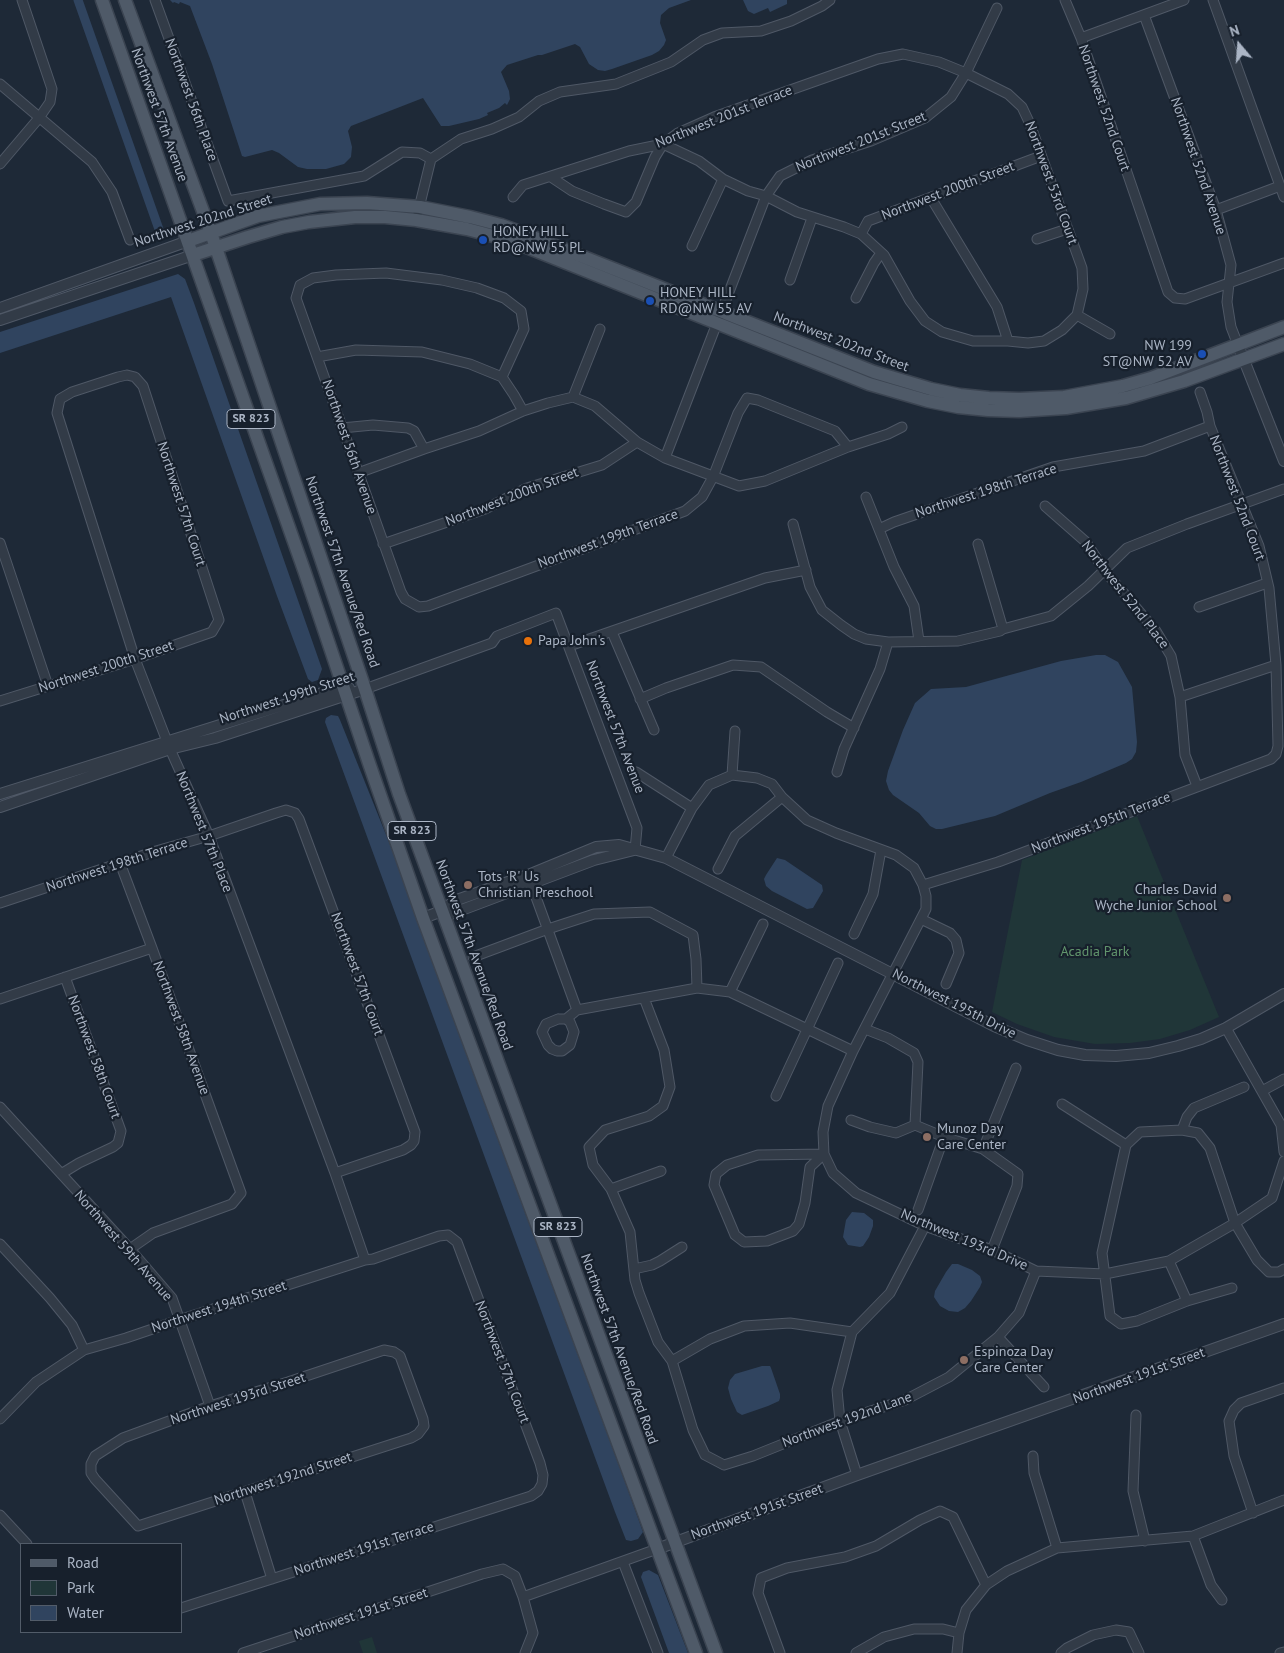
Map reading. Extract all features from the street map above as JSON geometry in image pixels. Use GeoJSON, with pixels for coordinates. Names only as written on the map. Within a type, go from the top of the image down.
{"type":"FeatureCollection","features":[{"type":"Feature","properties":{"kind":"main road","name":"Northwest 57th Avenue"},"geometry":{"type":"LineString","coordinates":[[102,0],[188,241]]}},
{"type":"Feature","properties":{"kind":"main road","name":"Northwest 57th Avenue"},"geometry":{"type":"LineString","coordinates":[[125,0],[211,232]]}},
{"type":"Feature","properties":{"kind":"main road","name":"Northwest 202nd Street"},"geometry":{"type":"LineString","coordinates":[[188,241],[258,216],[320,204],[367,202],[418,213],[470,217],[501,225],[719,317],[903,382],[960,395],[1019,405]]}},
{"type":"Feature","properties":{"kind":"main road","name":"Northwest 202nd Street"},"geometry":{"type":"LineString","coordinates":[[193,256],[262,232],[309,222],[418,213]]}},
{"type":"Feature","properties":{"kind":"main road","name":"Northwest 57th Avenue/Red Road"},"geometry":{"type":"LineString","coordinates":[[211,232],[399,794],[716,1653]]}},
{"type":"Feature","properties":{"kind":"main road","name":"SR 823"},"geometry":{"type":"LineString","coordinates":[[188,241],[346,691],[423,918],[696,1653]]}},
{"type":"Feature","properties":{"kind":"main road"},"geometry":{"type":"LineString","coordinates":[[1019,405],[1123,386],[1151,378],[1284,327]]}},
{"type":"Feature","properties":{"kind":"main road"},"geometry":{"type":"LineString","coordinates":[[1019,405],[1066,408],[1126,398],[1176,383],[1284,344]]}},
{"type":"Feature","properties":{"kind":"street"},"geometry":{"type":"LineString","coordinates":[[0,164],[39,118],[50,102],[52,90],[22,0]]}},
{"type":"Feature","properties":{"kind":"street","name":"Northwest 56th Place"},"geometry":{"type":"LineString","coordinates":[[155,0],[228,201],[364,176],[402,152],[420,153],[431,159]]}},
{"type":"Feature","properties":{"kind":"street"},"geometry":{"type":"LineString","coordinates":[[418,213],[431,159],[460,139],[492,129],[519,117],[539,101],[560,92],[616,84],[671,62],[703,40],[722,33],[761,31],[791,20],[822,6],[830,0]]}},
{"type":"Feature","properties":{"kind":"street","name":"Northwest 52nd Court"},"geometry":{"type":"LineString","coordinates":[[1065,0],[1080,38],[1168,292],[1175,298],[1185,299],[1230,282]]}},
{"type":"Feature","properties":{"kind":"street"},"geometry":{"type":"LineString","coordinates":[[1080,38],[1184,0]]}},
{"type":"Feature","properties":{"kind":"street"},"geometry":{"type":"LineString","coordinates":[[1213,0],[1284,197]]}},
{"type":"Feature","properties":{"kind":"street","name":"Northwest 201st Street"},"geometry":{"type":"LineString","coordinates":[[665,458],[766,196],[780,176],[812,160],[872,141],[925,118],[951,97],[966,73],[997,8]]}},
{"type":"Feature","properties":{"kind":"street","name":"Northwest 52nd Avenue"},"geometry":{"type":"LineString","coordinates":[[1144,15],[1216,210],[1231,266],[1227,302],[1231,327],[1284,461]]}},
{"type":"Feature","properties":{"kind":"street","name":"Northwest 201st Terrace"},"geometry":{"type":"LineString","coordinates":[[513,197],[523,185],[628,151],[662,144],[678,133],[714,117],[878,59],[903,54],[939,62]]}},
{"type":"Feature","properties":{"kind":"street","name":"Northwest 53rd Court"},"geometry":{"type":"LineString","coordinates":[[939,62],[1008,94],[1022,107],[1082,268],[1083,289],[1078,315]]}},
{"type":"Feature","properties":{"kind":"street"},"geometry":{"type":"LineString","coordinates":[[0,84],[92,162],[112,192],[130,240]]}},
{"type":"Feature","properties":{"kind":"street"},"geometry":{"type":"LineString","coordinates":[[552,177],[572,190],[626,212],[636,202],[662,144],[699,161],[723,179],[748,191],[766,196],[812,218],[861,234],[881,252],[910,301],[926,321],[942,332],[973,341],[1028,343],[1044,341],[1062,330],[1078,315],[1110,334]]}},
{"type":"Feature","properties":{"kind":"street","name":"Northwest 200th Street"},"geometry":{"type":"LineString","coordinates":[[861,234],[868,221],[1041,156]]}},
{"type":"Feature","properties":{"kind":"street"},"geometry":{"type":"LineString","coordinates":[[692,246],[723,179]]}},
{"type":"Feature","properties":{"kind":"street"},"geometry":{"type":"LineString","coordinates":[[1216,210],[1280,186]]}},
{"type":"Feature","properties":{"kind":"street"},"geometry":{"type":"LineString","coordinates":[[931,198],[996,307],[1008,341]]}},
{"type":"Feature","properties":{"kind":"street"},"geometry":{"type":"LineString","coordinates":[[790,280],[812,218]]}},
{"type":"Feature","properties":{"kind":"street"},"geometry":{"type":"LineString","coordinates":[[1036,239],[1067,229]]}},
{"type":"Feature","properties":{"kind":"street","name":"Northwest 202nd Street"},"geometry":{"type":"LineString","coordinates":[[0,308],[188,241]]}},
{"type":"Feature","properties":{"kind":"street"},"geometry":{"type":"LineString","coordinates":[[856,298],[881,252]]}},
{"type":"Feature","properties":{"kind":"street","name":"Northwest 202nd Street"},"geometry":{"type":"LineString","coordinates":[[0,320],[193,256]]}},
{"type":"Feature","properties":{"kind":"street"},"geometry":{"type":"LineString","coordinates":[[1230,282],[1284,263]]}},
{"type":"Feature","properties":{"kind":"street","name":"Northwest 56th Avenue"},"geometry":{"type":"LineString","coordinates":[[412,604],[405,599],[401,592],[296,298],[300,285],[314,278],[386,273],[442,280],[477,288],[504,298],[521,311],[524,329],[502,378]]}},
{"type":"Feature","properties":{"kind":"street"},"geometry":{"type":"LineString","coordinates":[[573,398],[600,328]]}},
{"type":"Feature","properties":{"kind":"street"},"geometry":{"type":"LineString","coordinates":[[317,356],[356,350],[422,352],[470,364],[502,378],[523,411]]}},
{"type":"Feature","properties":{"kind":"street","name":"Northwest 57th Court"},"geometry":{"type":"LineString","coordinates":[[60,400],[72,392],[118,377],[135,377],[144,386],[218,620],[212,632]]}},
{"type":"Feature","properties":{"kind":"street","name":"Northwest 52nd Court"},"geometry":{"type":"LineString","coordinates":[[1200,392],[1210,426],[1259,546],[1269,588],[1276,665],[1278,746],[1276,754]]}},
{"type":"Feature","properties":{"kind":"street"},"geometry":{"type":"LineString","coordinates":[[358,473],[424,448],[479,431],[523,411],[573,398],[594,406],[638,442],[665,458],[738,486],[765,481],[902,427]]}},
{"type":"Feature","properties":{"kind":"street","name":"Northwest 199th Terrace"},"geometry":{"type":"LineString","coordinates":[[412,604],[419,607],[428,606],[685,511],[702,496],[713,477],[738,413],[747,398],[758,400],[835,431],[848,447]]}},
{"type":"Feature","properties":{"kind":"street","name":"Northwest 57th Place"},"geometry":{"type":"LineString","coordinates":[[60,400],[57,413],[135,658],[168,745],[209,836],[335,1174],[365,1260]]}},
{"type":"Feature","properties":{"kind":"street"},"geometry":{"type":"LineString","coordinates":[[342,428],[373,425],[408,428],[414,431],[424,448]]}},
{"type":"Feature","properties":{"kind":"street","name":"Northwest 198th Terrace"},"geometry":{"type":"LineString","coordinates":[[879,529],[894,522],[1053,468],[1144,451],[1210,426]]}},
{"type":"Feature","properties":{"kind":"street","name":"Northwest 200th Street"},"geometry":{"type":"LineString","coordinates":[[383,544],[484,509],[528,488],[602,465],[638,442]]}},
{"type":"Feature","properties":{"kind":"street"},"geometry":{"type":"LineString","coordinates":[[793,524],[810,587],[822,610],[854,634],[866,639],[888,642],[958,641],[1051,616],[1088,586],[1127,548],[1284,489]]}},
{"type":"Feature","properties":{"kind":"street"},"geometry":{"type":"LineString","coordinates":[[866,497],[894,567],[914,606],[920,641]]}},
{"type":"Feature","properties":{"kind":"street","name":"Northwest 52nd Place"},"geometry":{"type":"LineString","coordinates":[[1045,506],[1086,542],[1104,570],[1156,631],[1171,656],[1180,697],[1185,755],[1196,786]]}},
{"type":"Feature","properties":{"kind":"street"},"geometry":{"type":"LineString","coordinates":[[0,542],[48,686]]}},
{"type":"Feature","properties":{"kind":"street"},"geometry":{"type":"LineString","coordinates":[[978,544],[1003,629]]}},
{"type":"Feature","properties":{"kind":"street"},"geometry":{"type":"LineString","coordinates":[[575,644],[765,578],[806,570]]}},
{"type":"Feature","properties":{"kind":"street"},"geometry":{"type":"LineString","coordinates":[[1199,607],[1267,583]]}},
{"type":"Feature","properties":{"kind":"street","name":"Northwest 57th Avenue"},"geometry":{"type":"LineString","coordinates":[[365,689],[492,643],[497,636],[556,613],[637,828],[635,850]]}},
{"type":"Feature","properties":{"kind":"street","name":"Northwest 200th Street"},"geometry":{"type":"LineString","coordinates":[[0,701],[212,632]]}},
{"type":"Feature","properties":{"kind":"street"},"geometry":{"type":"LineString","coordinates":[[612,632],[654,730]]}},
{"type":"Feature","properties":{"kind":"street"},"geometry":{"type":"LineString","coordinates":[[837,772],[844,749],[880,668],[888,642]]}},
{"type":"Feature","properties":{"kind":"street"},"geometry":{"type":"LineString","coordinates":[[640,699],[733,665],[761,667],[854,728]]}},
{"type":"Feature","properties":{"kind":"street"},"geometry":{"type":"LineString","coordinates":[[1180,697],[1276,665]]}},
{"type":"Feature","properties":{"kind":"street","name":"Northwest 199th Street"},"geometry":{"type":"LineString","coordinates":[[0,794],[168,745],[215,738],[346,691],[365,689]]}},
{"type":"Feature","properties":{"kind":"street"},"geometry":{"type":"LineString","coordinates":[[732,775],[734,732]]}},
{"type":"Feature","properties":{"kind":"street","name":"Northwest 199th Street"},"geometry":{"type":"LineString","coordinates":[[0,807],[168,745]]}},
{"type":"Feature","properties":{"kind":"street","name":"Northwest 195th Terrace"},"geometry":{"type":"LineString","coordinates":[[923,885],[998,862],[1271,759],[1276,754]]}},
{"type":"Feature","properties":{"kind":"street"},"geometry":{"type":"LineString","coordinates":[[636,772],[692,808]]}},
{"type":"Feature","properties":{"kind":"street"},"geometry":{"type":"LineString","coordinates":[[666,858],[692,808],[709,785],[732,775],[757,778],[772,784],[782,797],[806,820],[896,855],[914,868],[923,885],[926,896],[926,909],[853,1051],[828,1106],[823,1132],[824,1154],[810,1167],[799,1224],[793,1231],[767,1241],[744,1242],[735,1235],[714,1184],[716,1174],[727,1165],[758,1155],[824,1154]]}},
{"type":"Feature","properties":{"kind":"street"},"geometry":{"type":"LineString","coordinates":[[718,869],[735,836],[782,797]]}},
{"type":"Feature","properties":{"kind":"street","name":"Northwest 198th Terrace"},"geometry":{"type":"LineString","coordinates":[[0,902],[276,813],[286,810],[291,811]]}},
{"type":"Feature","properties":{"kind":"street","name":"Northwest 57th Court"},"geometry":{"type":"LineString","coordinates":[[291,811],[299,819],[415,1132],[411,1146],[335,1174]]}},
{"type":"Feature","properties":{"kind":"street","name":"Northwest 195th Drive"},"geometry":{"type":"LineString","coordinates":[[423,918],[442,911],[451,914],[529,880],[596,846],[619,845],[666,858],[994,1026],[1027,1040],[1058,1050],[1085,1055],[1116,1056],[1149,1053],[1201,1040],[1226,1028],[1284,994]]}},
{"type":"Feature","properties":{"kind":"street"},"geometry":{"type":"LineString","coordinates":[[854,934],[873,894],[881,850]]}},
{"type":"Feature","properties":{"kind":"street","name":"Northwest 58th Avenue"},"geometry":{"type":"LineString","coordinates":[[120,863],[241,1193],[232,1204],[153,1233],[130,1249]]}},
{"type":"Feature","properties":{"kind":"street"},"geometry":{"type":"LineString","coordinates":[[529,880],[577,1010]]}},
{"type":"Feature","properties":{"kind":"street"},"geometry":{"type":"LineString","coordinates":[[473,957],[594,914],[650,912],[693,935],[697,988]]}},
{"type":"Feature","properties":{"kind":"street"},"geometry":{"type":"LineString","coordinates":[[921,918],[950,933],[956,940],[959,953],[946,984]]}},
{"type":"Feature","properties":{"kind":"street"},"geometry":{"type":"LineString","coordinates":[[730,992],[763,924]]}},
{"type":"Feature","properties":{"kind":"street"},"geometry":{"type":"LineString","coordinates":[[0,999],[152,948]]}},
{"type":"Feature","properties":{"kind":"street"},"geometry":{"type":"LineString","coordinates":[[776,1096],[838,963]]}},
{"type":"Feature","properties":{"kind":"street","name":"Northwest 58th Court"},"geometry":{"type":"LineString","coordinates":[[61,1174],[113,1147],[118,1143],[121,1132],[65,977]]}},
{"type":"Feature","properties":{"kind":"street"},"geometry":{"type":"LineString","coordinates":[[566,1019],[577,1010],[697,988],[730,992],[853,1051]]}},
{"type":"Feature","properties":{"kind":"street"},"geometry":{"type":"LineString","coordinates":[[644,998],[664,1050],[670,1087],[663,1106],[649,1116],[605,1130],[590,1147],[593,1165],[611,1189],[630,1232],[635,1280],[658,1342],[672,1361],[710,1338],[744,1326],[790,1323],[852,1332]]}},
{"type":"Feature","properties":{"kind":"street"},"geometry":{"type":"LineString","coordinates":[[1226,1028],[1281,1125],[1284,1152]]}},
{"type":"Feature","properties":{"kind":"street"},"geometry":{"type":"LineString","coordinates":[[865,1029],[888,1038],[914,1053],[918,1062],[915,1125]]}},
{"type":"Feature","properties":{"kind":"street"},"geometry":{"type":"LineString","coordinates":[[983,1149],[1016,1068]]}},
{"type":"Feature","properties":{"kind":"street"},"geometry":{"type":"LineString","coordinates":[[1262,1092],[1284,1079]]}},
{"type":"Feature","properties":{"kind":"street"},"geometry":{"type":"LineString","coordinates":[[1182,1130],[1187,1117],[1194,1108],[1244,1087]]}},
{"type":"Feature","properties":{"kind":"street"},"geometry":{"type":"LineString","coordinates":[[1062,1104],[1126,1144]]}},
{"type":"Feature","properties":{"kind":"street","name":"Northwest 59th Avenue"},"geometry":{"type":"LineString","coordinates":[[0,1107],[130,1249],[172,1298],[210,1406]]}},
{"type":"Feature","properties":{"kind":"street"},"geometry":{"type":"LineString","coordinates":[[851,1120],[896,1133],[915,1125],[944,1137],[983,1149],[1018,1174],[1017,1186],[992,1250]]}},
{"type":"Feature","properties":{"kind":"street"},"geometry":{"type":"LineString","coordinates":[[1232,1288],[1187,1301],[1137,1321],[1121,1324],[1110,1316],[1102,1253],[1126,1144],[1140,1132],[1182,1130],[1198,1134],[1210,1148],[1235,1223],[1257,1260],[1269,1272],[1279,1272],[1284,1269]]}},
{"type":"Feature","properties":{"kind":"street"},"geometry":{"type":"LineString","coordinates":[[918,1210],[944,1137]]}},
{"type":"Feature","properties":{"kind":"street","name":"Northwest 193rd Drive"},"geometry":{"type":"LineString","coordinates":[[824,1154],[833,1173],[856,1193],[925,1226],[992,1250],[1036,1271],[1105,1274],[1169,1261],[1235,1223],[1272,1198],[1284,1161]]}},
{"type":"Feature","properties":{"kind":"street"},"geometry":{"type":"LineString","coordinates":[[611,1189],[661,1171]]}},
{"type":"Feature","properties":{"kind":"street"},"geometry":{"type":"LineString","coordinates":[[857,1475],[840,1421],[837,1390],[852,1332],[890,1293],[925,1226]]}},
{"type":"Feature","properties":{"kind":"street","name":"Northwest 194th Street"},"geometry":{"type":"LineString","coordinates":[[0,1419],[36,1382],[84,1350],[373,1259],[439,1236],[448,1235],[457,1242]]}},
{"type":"Feature","properties":{"kind":"street","name":"Northwest 57th Court"},"geometry":{"type":"LineString","coordinates":[[457,1242],[540,1463],[543,1475],[542,1484]]}},
{"type":"Feature","properties":{"kind":"street"},"geometry":{"type":"LineString","coordinates":[[0,1244],[72,1325],[84,1350]]}},
{"type":"Feature","properties":{"kind":"street"},"geometry":{"type":"LineString","coordinates":[[634,1269],[660,1261],[682,1247]]}},
{"type":"Feature","properties":{"kind":"street"},"geometry":{"type":"LineString","coordinates":[[1169,1261],[1187,1301]]}},
{"type":"Feature","properties":{"kind":"street","name":"Northwest 192nd Lane"},"geometry":{"type":"LineString","coordinates":[[672,1361],[693,1430],[705,1455],[724,1465],[753,1456],[840,1421],[905,1400],[949,1377],[998,1337],[1019,1313],[1036,1271]]}},
{"type":"Feature","properties":{"kind":"street","name":"Northwest 191st Street"},"geometry":{"type":"LineString","coordinates":[[243,1653],[482,1574],[503,1569],[515,1576],[523,1597],[857,1475],[1284,1324]]}},
{"type":"Feature","properties":{"kind":"street"},"geometry":{"type":"LineString","coordinates":[[998,1337],[1044,1387]]}},
{"type":"Feature","properties":{"kind":"street","name":"Northwest 193rd Street"},"geometry":{"type":"LineString","coordinates":[[138,1526],[91,1473],[94,1456],[123,1438],[210,1406],[384,1350],[394,1352],[400,1356],[424,1426]]}},
{"type":"Feature","properties":{"kind":"street"},"geometry":{"type":"LineString","coordinates":[[1253,1513],[1234,1456],[1229,1422],[1234,1410],[1241,1404],[1284,1388]]}},
{"type":"Feature","properties":{"kind":"street"},"geometry":{"type":"LineString","coordinates":[[1136,1415],[1133,1491],[1145,1541]]}},
{"type":"Feature","properties":{"kind":"street","name":"Northwest 192nd Street"},"geometry":{"type":"LineString","coordinates":[[138,1526],[411,1438],[418,1434],[424,1426]]}},
{"type":"Feature","properties":{"kind":"street"},"geometry":{"type":"LineString","coordinates":[[1033,1456],[1034,1473],[1057,1548]]}},
{"type":"Feature","properties":{"kind":"street","name":"Northwest 191st Terrace"},"geometry":{"type":"LineString","coordinates":[[182,1608],[531,1496],[538,1491],[542,1484]]}},
{"type":"Feature","properties":{"kind":"street"},"geometry":{"type":"LineString","coordinates":[[245,1492],[272,1579]]}},
{"type":"Feature","properties":{"kind":"street"},"geometry":{"type":"LineString","coordinates":[[957,1653],[959,1633],[966,1610],[986,1585],[1007,1571],[1057,1548],[1192,1536],[1284,1500]]}},
{"type":"Feature","properties":{"kind":"street"},"geometry":{"type":"LineString","coordinates":[[780,1653],[758,1593],[761,1578],[787,1568],[845,1558],[876,1546],[920,1520],[940,1511],[953,1517],[986,1585]]}},
{"type":"Feature","properties":{"kind":"street"},"geometry":{"type":"LineString","coordinates":[[0,1515],[26,1543]]}},
{"type":"Feature","properties":{"kind":"street"},"geometry":{"type":"LineString","coordinates":[[1192,1536],[1211,1585],[1222,1600]]}},
{"type":"Feature","properties":{"kind":"street"},"geometry":{"type":"LineString","coordinates":[[623,1562],[658,1653]]}},
{"type":"Feature","properties":{"kind":"street"},"geometry":{"type":"LineString","coordinates":[[523,1597],[533,1633],[526,1652]]}},
{"type":"Feature","properties":{"kind":"street"},"geometry":{"type":"LineString","coordinates":[[856,1653],[884,1637],[914,1629],[943,1629],[959,1633]]}},
{"type":"Feature","properties":{"kind":"street"},"geometry":{"type":"LineString","coordinates":[[1061,1653],[1093,1635],[1116,1630],[1129,1632],[1139,1653]]}},
{"type":"Feature","properties":{"kind":"street"},"geometry":{"type":"LineString","coordinates":[[1280,1653],[1284,1652]]}},
{"type":"Feature","properties":{"kind":"green space","name":"Acadia Park"},"geometry":{"type":"Polygon","coordinates":[[[1137,816],[1219,1017],[1190,1030],[1160,1039],[1130,1043],[1095,1044],[1054,1037],[1017,1024],[992,1012],[1022,860],[1137,816]]]}},
{"type":"Feature","properties":{"kind":"green space"},"geometry":{"type":"Polygon","coordinates":[[[372,1637],[377,1653],[363,1653],[359,1641],[372,1637]]]}},
{"type":"Feature","properties":{"kind":"water"},"geometry":{"type":"Polygon","coordinates":[[[170,0],[691,0],[669,8],[661,15],[660,23],[666,40],[659,51],[652,55],[605,71],[598,70],[589,64],[580,47],[575,44],[507,65],[501,72],[509,91],[510,99],[507,105],[505,103],[487,113],[488,115],[479,119],[441,126],[423,98],[351,126],[348,131],[352,147],[351,157],[344,164],[326,169],[307,169],[298,167],[272,150],[245,157],[242,156],[212,64],[190,6],[180,2],[179,4],[173,3],[170,0]]]}},
{"type":"Feature","properties":{"kind":"water"},"geometry":{"type":"Polygon","coordinates":[[[743,0],[787,0],[787,4],[770,12],[768,8],[754,14],[748,11],[743,0]]]}},
{"type":"Feature","properties":{"kind":"water"},"geometry":{"type":"Polygon","coordinates":[[[178,274],[185,279],[194,303],[322,669],[318,680],[312,682],[308,679],[171,297],[0,353],[0,332],[178,274]]]}},
{"type":"Feature","properties":{"kind":"water"},"geometry":{"type":"Polygon","coordinates":[[[1105,655],[1118,662],[1132,687],[1137,742],[1136,752],[1132,759],[1126,763],[995,816],[942,829],[930,826],[919,813],[893,795],[889,790],[886,781],[888,771],[903,730],[915,703],[931,689],[966,687],[1061,661],[1105,655]]]}},
{"type":"Feature","properties":{"kind":"water"},"geometry":{"type":"Polygon","coordinates":[[[331,715],[338,716],[340,720],[415,907],[467,1056],[643,1532],[638,1539],[626,1540],[615,1512],[325,722],[326,718],[331,715]]]}},
{"type":"Feature","properties":{"kind":"water"},"geometry":{"type":"Polygon","coordinates":[[[777,858],[785,860],[822,885],[823,891],[813,908],[807,909],[766,886],[764,879],[777,858]]]}},
{"type":"Feature","properties":{"kind":"water"},"geometry":{"type":"Polygon","coordinates":[[[852,1212],[864,1213],[873,1220],[869,1237],[863,1246],[860,1247],[848,1245],[843,1237],[846,1220],[852,1212]]]}},
{"type":"Feature","properties":{"kind":"water"},"geometry":{"type":"Polygon","coordinates":[[[952,1264],[958,1264],[972,1270],[980,1276],[982,1282],[971,1301],[958,1312],[949,1311],[940,1306],[934,1297],[935,1291],[952,1264]]]}},
{"type":"Feature","properties":{"kind":"water"},"geometry":{"type":"Polygon","coordinates":[[[762,1366],[770,1366],[771,1368],[780,1394],[779,1401],[742,1415],[737,1412],[731,1399],[728,1388],[730,1380],[735,1374],[762,1366]]]}},
{"type":"Feature","properties":{"kind":"water"},"geometry":{"type":"Polygon","coordinates":[[[649,1570],[658,1575],[688,1653],[669,1653],[641,1577],[643,1572],[649,1570]]]}},
{"type":"Feature","properties":{"kind":"waterway"},"geometry":{"type":"LineString","coordinates":[[78,0],[161,235]]}},
{"type":"Feature","properties":{"kind":"place","name":"HONEY HILL RD@NW 55 PL"},"geometry":{"type":"Point","coordinates":[483,240]}},
{"type":"Feature","properties":{"kind":"place","name":"HONEY HILL RD@NW 55 AV"},"geometry":{"type":"Point","coordinates":[650,301]}},
{"type":"Feature","properties":{"kind":"place","name":"NW 199 ST@NW 52 AV"},"geometry":{"type":"Point","coordinates":[1202,354]}},
{"type":"Feature","properties":{"kind":"place","name":"Papa John's"},"geometry":{"type":"Point","coordinates":[528,641]}},
{"type":"Feature","properties":{"kind":"place","name":"Tots 'R' Us Christian Preschool"},"geometry":{"type":"Point","coordinates":[468,885]}},
{"type":"Feature","properties":{"kind":"place","name":"Charles David Wyche Junior School"},"geometry":{"type":"Point","coordinates":[1227,898]}},
{"type":"Feature","properties":{"kind":"place","name":"Munoz Day Care Center"},"geometry":{"type":"Point","coordinates":[927,1137]}},
{"type":"Feature","properties":{"kind":"place","name":"Espinoza Day Care Center"},"geometry":{"type":"Point","coordinates":[964,1360]}}]}
